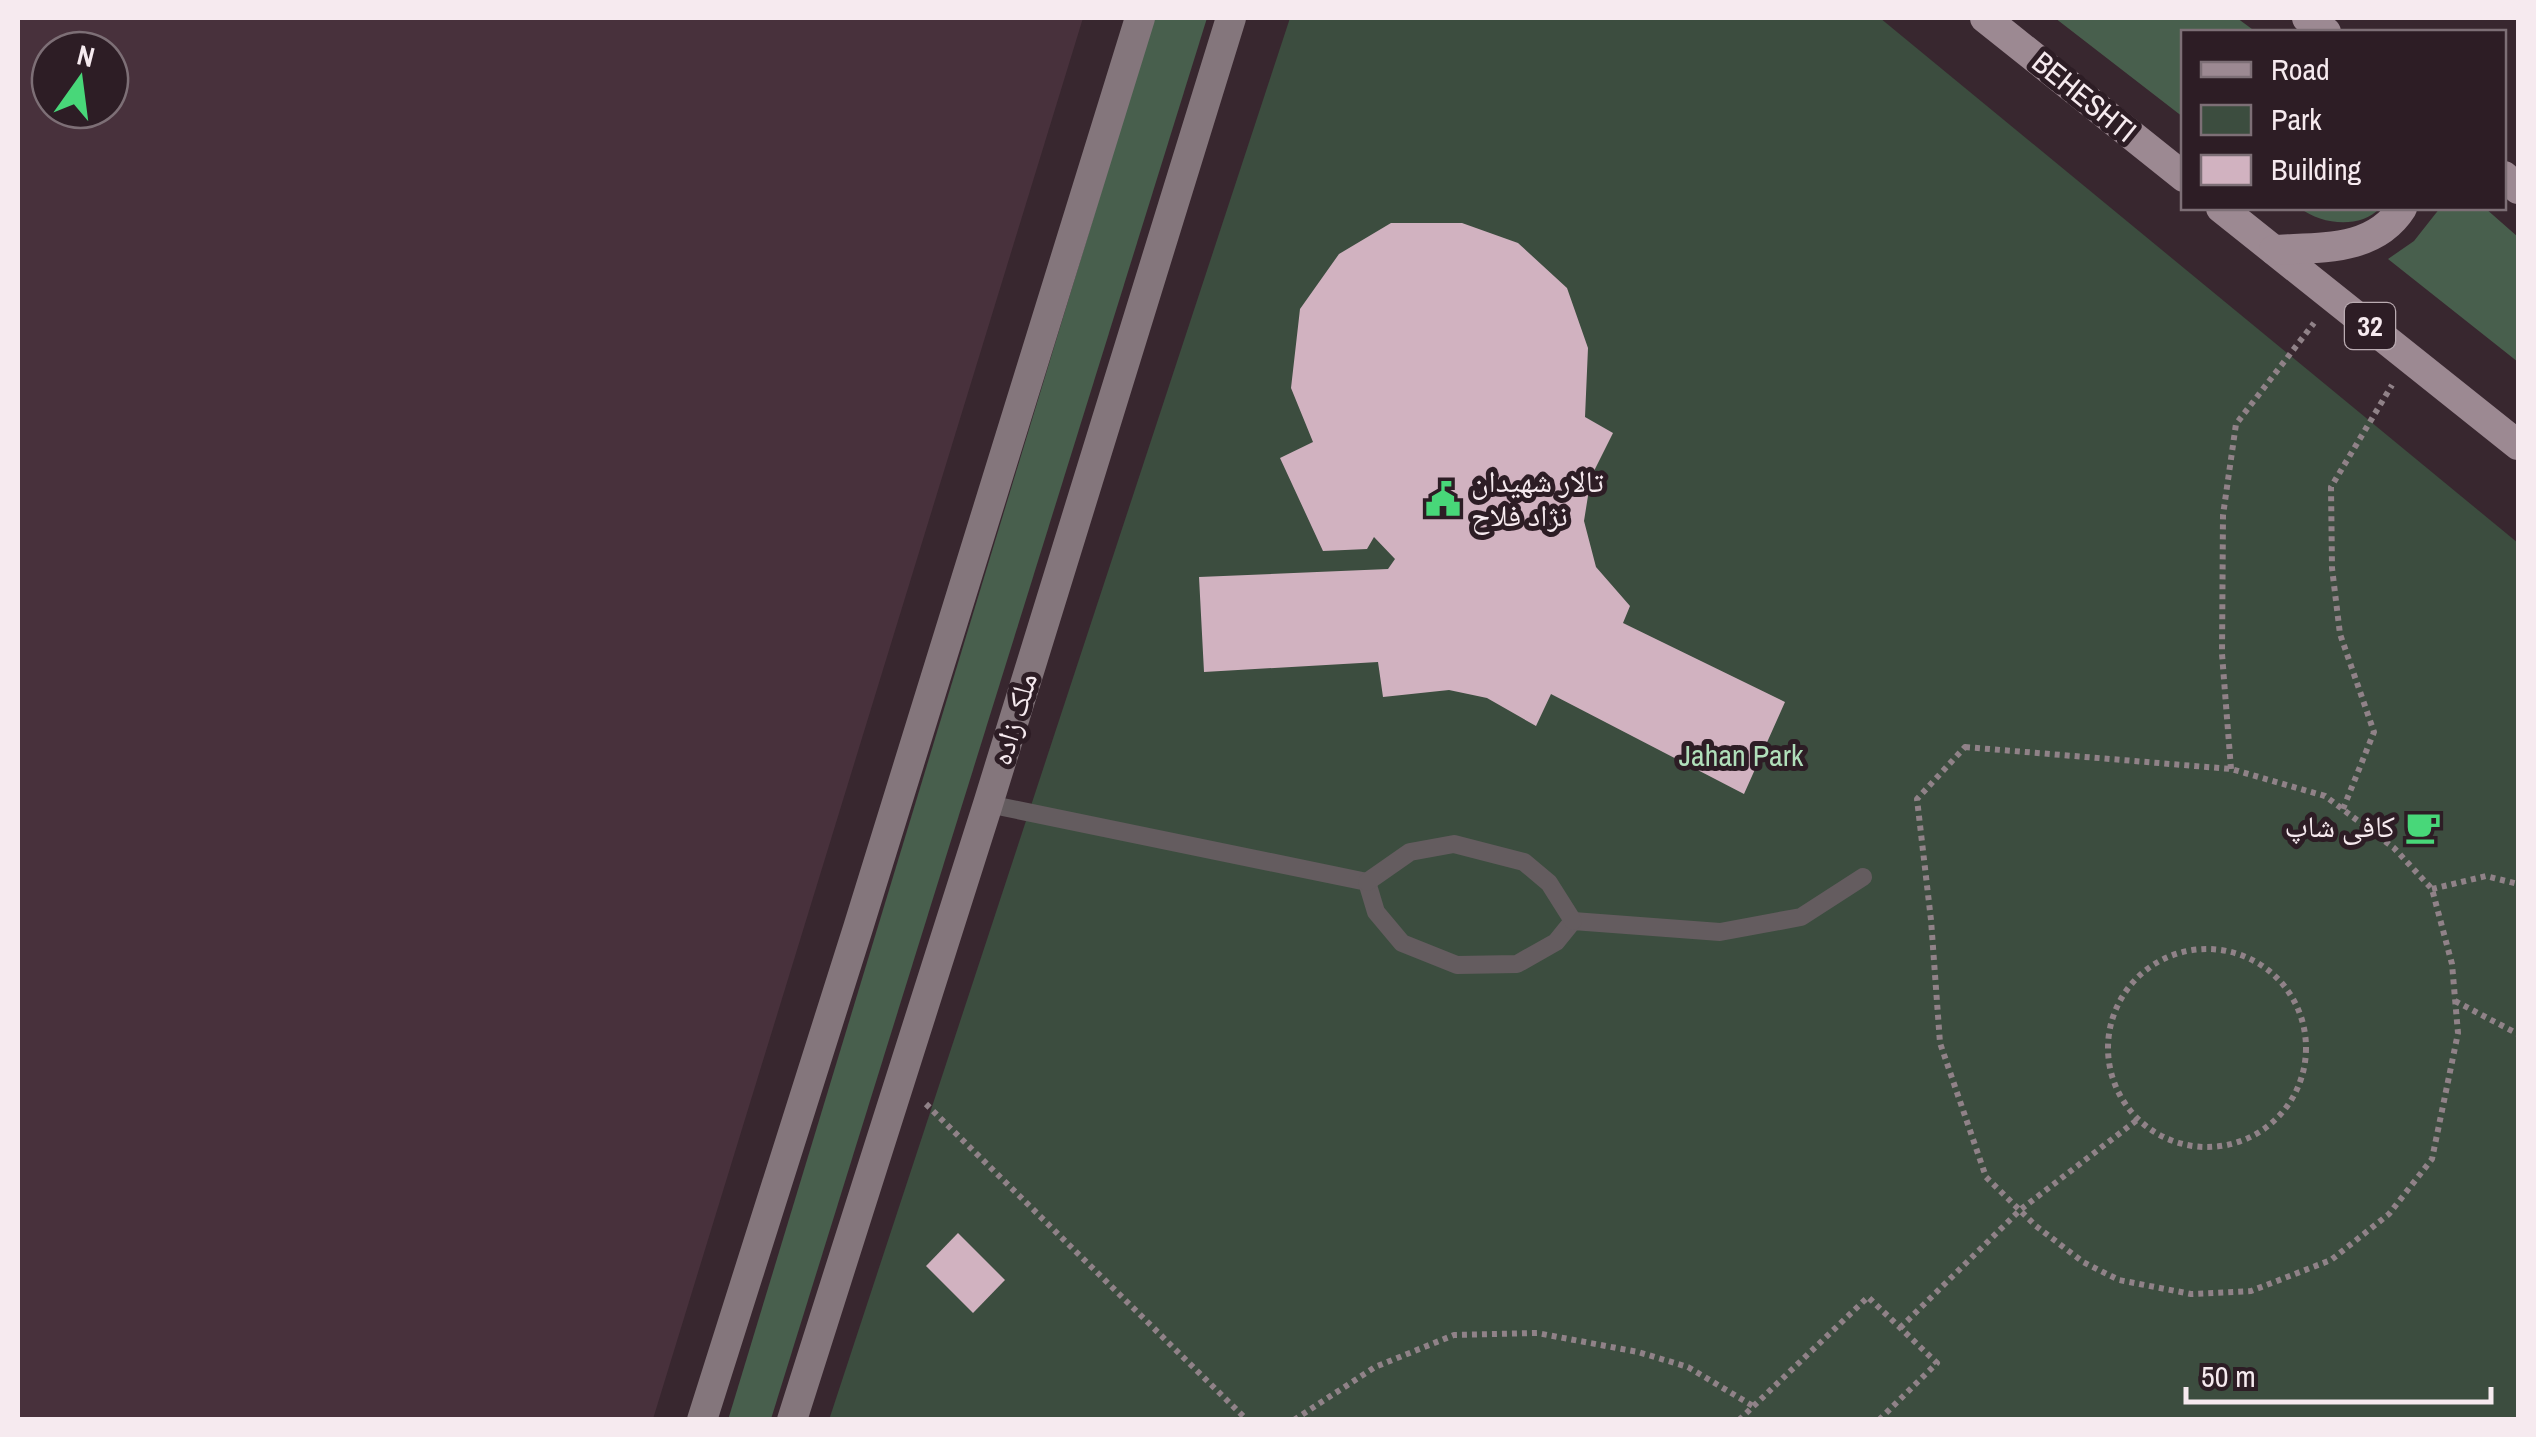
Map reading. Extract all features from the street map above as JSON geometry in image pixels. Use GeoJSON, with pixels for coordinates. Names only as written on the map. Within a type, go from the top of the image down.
{"type":"FeatureCollection","features":[{"type":"Feature","properties":{"kind":"main road"},"geometry":{"type":"LineString","coordinates":[[702,1420],[1140,18]]}},
{"type":"Feature","properties":{"kind":"main road","name":"ملک زاده"},"geometry":{"type":"LineString","coordinates":[[792,1420],[1231,18]]}},
{"type":"Feature","properties":{"kind":"main road","name":"BEHESHTI"},"geometry":{"type":"LineString","coordinates":[[1984,18],[2181,175]]}},
{"type":"Feature","properties":{"kind":"main road","name":"32"},"geometry":{"type":"LineString","coordinates":[[2224,210],[2518,445]]}},
{"type":"Feature","properties":{"kind":"main road"},"geometry":{"type":"LineString","coordinates":[[2274,250],[2352,244],[2384,228],[2400,210]]}},
{"type":"Feature","properties":{"kind":"lane"},"geometry":{"type":"LineString","coordinates":[[988,804],[1367,882],[1410,852],[1454,844],[1524,862],[1549,883],[1573,921]]}},
{"type":"Feature","properties":{"kind":"lane"},"geometry":{"type":"LineString","coordinates":[[1573,921],[1720,932],[1801,917],[1863,877]]}},
{"type":"Feature","properties":{"kind":"lane"},"geometry":{"type":"LineString","coordinates":[[1367,882],[1376,912],[1402,942],[1457,966],[1517,964],[1556,942],[1573,921]]}},
{"type":"Feature","properties":{"kind":"path"},"geometry":{"type":"LineString","coordinates":[[2231,770],[2222,654],[2223,515],[2236,424],[2334,297]]}},
{"type":"Feature","properties":{"kind":"path"},"geometry":{"type":"LineString","coordinates":[[2343,809],[2374,732],[2340,634],[2332,568],[2331,487],[2410,356]]}},
{"type":"Feature","properties":{"kind":"path"},"geometry":{"type":"LineString","coordinates":[[1965,747],[2231,770],[2325,796],[2394,848],[2432,890],[2452,964],[2458,1033],[2432,1159],[2389,1214],[2330,1260],[2251,1291],[2190,1294],[2119,1280],[2083,1262],[1986,1177],[1940,1042],[1917,800],[1965,747]]}},
{"type":"Feature","properties":{"kind":"path"},"geometry":{"type":"LineString","coordinates":[[2432,890],[2486,876],[2518,884]]}},
{"type":"Feature","properties":{"kind":"path"},"geometry":{"type":"LineString","coordinates":[[2195,948],[2240,953],[2278,976],[2302,1014],[2308,1058],[2294,1100],[2262,1132],[2220,1147],[2175,1143],[2137,1120],[2113,1082],[2108,1037],[2121,995],[2153,963],[2195,948]]}},
{"type":"Feature","properties":{"kind":"path"},"geometry":{"type":"LineString","coordinates":[[2455,1002],[2518,1034]]}},
{"type":"Feature","properties":{"kind":"path"},"geometry":{"type":"LineString","coordinates":[[900,1078],[1247,1420]]}},
{"type":"Feature","properties":{"kind":"path"},"geometry":{"type":"LineString","coordinates":[[1900,1328],[2020,1210],[2137,1120]]}},
{"type":"Feature","properties":{"kind":"path"},"geometry":{"type":"LineString","coordinates":[[1739,1420],[1868,1297],[1937,1363],[1879,1420]]}},
{"type":"Feature","properties":{"kind":"path"},"geometry":{"type":"LineString","coordinates":[[1294,1420],[1375,1367],[1454,1336],[1538,1333],[1638,1352],[1688,1367],[1753,1406]]}},
{"type":"Feature","properties":{"kind":"shaded area"},"geometry":{"type":"Polygon","coordinates":[[[18,18],[1083,18],[653,1419],[18,1418],[18,18]]]}},
{"type":"Feature","properties":{"kind":"green space"},"geometry":{"type":"Polygon","coordinates":[[[1154,18],[1207,18],[771,1419],[728,1420],[1154,18]]]}},
{"type":"Feature","properties":{"kind":"green space","name":"Jahan Park"},"geometry":{"type":"Polygon","coordinates":[[[1290,18],[1880,18],[2518,543],[2518,1419],[829,1420],[1290,18]]]}},
{"type":"Feature","properties":{"kind":"green space"},"geometry":{"type":"Polygon","coordinates":[[[2055,18],[2237,18],[2253,30],[2181,30],[2181,115],[2055,18]]]}},
{"type":"Feature","properties":{"kind":"green space"},"geometry":{"type":"Polygon","coordinates":[[[2303,210],[2378,210],[2352,222],[2330,221],[2303,210]]]}},
{"type":"Feature","properties":{"kind":"green space"},"geometry":{"type":"Polygon","coordinates":[[[2438,210],[2487,210],[2518,237],[2518,362],[2388,259],[2414,241],[2438,210]]]}},
{"type":"Feature","properties":{"kind":"building","name":"تالار شهیدان نژاد فلاح"},"geometry":{"type":"Polygon","coordinates":[[[1391,223],[1462,223],[1518,243],[1567,288],[1588,348],[1585,417],[1613,433],[1591,477],[1584,521],[1596,567],[1630,606],[1623,623],[1785,702],[1744,794],[1551,694],[1536,726],[1487,698],[1449,690],[1383,697],[1378,662],[1204,672],[1199,577],[1388,569],[1395,559],[1374,537],[1367,549],[1323,551],[1280,458],[1313,442],[1291,388],[1300,309],[1339,254],[1391,223]]]}},
{"type":"Feature","properties":{"kind":"building"},"geometry":{"type":"Polygon","coordinates":[[[958,1233],[1005,1280],[973,1313],[926,1266],[958,1233]]]}},
{"type":"Feature","properties":{"kind":"place","name":"تالار شهیدان نژاد فلاح"},"geometry":{"type":"Point","coordinates":[1443,499]}},
{"type":"Feature","properties":{"kind":"place","name":"کافی شاپ"},"geometry":{"type":"Point","coordinates":[2423,827]}}]}
